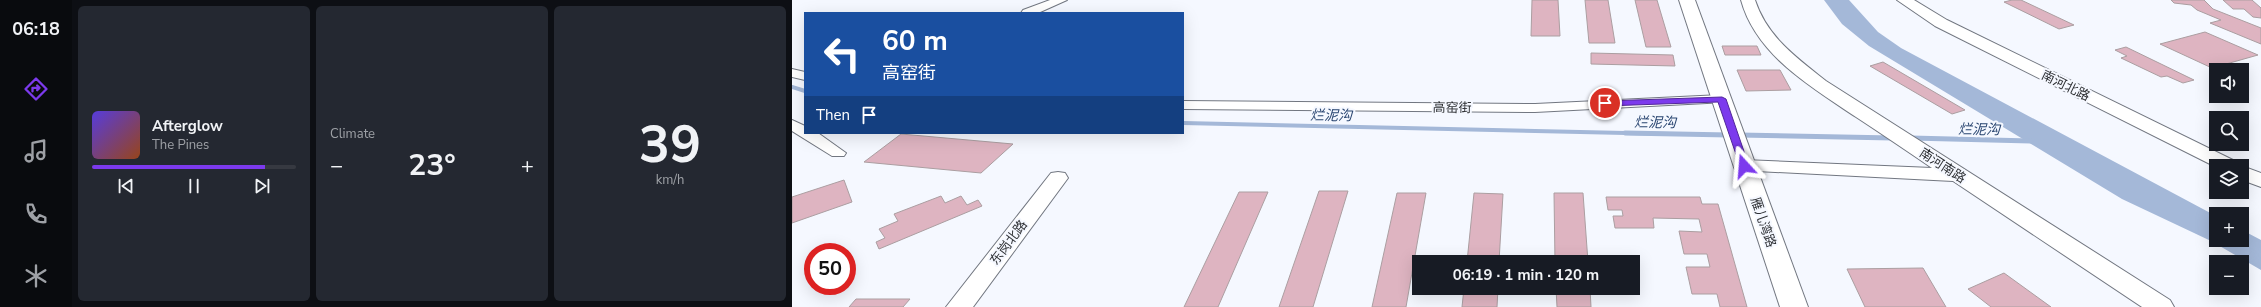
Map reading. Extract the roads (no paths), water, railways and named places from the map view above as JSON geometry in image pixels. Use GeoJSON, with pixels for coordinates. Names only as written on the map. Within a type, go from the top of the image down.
{"type":"FeatureCollection","features":[{"type":"Feature","properties":{"kind":"main road","name":"雁儿湾路"},"geometry":{"type":"LineString","coordinates":[[1687,0],[1794,307]]}},
{"type":"Feature","properties":{"kind":"street"},"geometry":{"type":"LineString","coordinates":[[1030,12],[1061,0]]}},
{"type":"Feature","properties":{"kind":"street","name":"南河南路"},"geometry":{"type":"LineString","coordinates":[[1748,0],[1755,22],[1775,47],[1820,85],[2161,307]]}},
{"type":"Feature","properties":{"kind":"street","name":"南河北路"},"geometry":{"type":"LineString","coordinates":[[1904,0],[1941,23],[2216,159]]}},
{"type":"Feature","properties":{"kind":"street"},"geometry":{"type":"LineString","coordinates":[[792,73],[804,76]]}},
{"type":"Feature","properties":{"kind":"street","name":"高窑街"},"geometry":{"type":"LineString","coordinates":[[1184,105],[1725,109]]}},
{"type":"Feature","properties":{"kind":"street"},"geometry":{"type":"LineString","coordinates":[[792,125],[804,131]]}},
{"type":"Feature","properties":{"kind":"street"},"geometry":{"type":"LineString","coordinates":[[809,134],[838,153]]}},
{"type":"Feature","properties":{"kind":"street"},"geometry":{"type":"LineString","coordinates":[[1743,162],[1954,172]]}},
{"type":"Feature","properties":{"kind":"street"},"geometry":{"type":"LineString","coordinates":[[2249,175],[2261,181]]}},
{"type":"Feature","properties":{"kind":"street","name":"东岗北路"},"geometry":{"type":"LineString","coordinates":[[959,307],[1058,178]]}},
{"type":"Feature","properties":{"kind":"water"},"geometry":{"type":"Polygon","coordinates":[[[1824,0],[1849,0],[1878,32],[1901,48],[2209,212],[2209,240],[2122,199],[1869,46],[1842,24],[1824,0]]]}},
{"type":"Feature","properties":{"kind":"water"},"geometry":{"type":"Polygon","coordinates":[[[2249,234],[2261,240],[2261,270],[2249,263],[2249,255],[2235,255],[2221,247],[2249,247],[2249,234]]]}},
{"type":"Feature","properties":{"kind":"waterway","name":"烂泥沟"},"geometry":{"type":"LineString","coordinates":[[792,87],[804,91]]}},
{"type":"Feature","properties":{"kind":"waterway","name":"烂泥沟"},"geometry":{"type":"LineString","coordinates":[[1184,123],[1630,133]]}},
{"type":"Feature","properties":{"kind":"waterway","name":"烂泥沟"},"geometry":{"type":"LineString","coordinates":[[1625,133],[1630,133]]}},
{"type":"Feature","properties":{"kind":"waterway","name":"烂泥沟"},"geometry":{"type":"LineString","coordinates":[[1630,133],[1729,135]]}},
{"type":"Feature","properties":{"kind":"waterway","name":"烂泥沟"},"geometry":{"type":"LineString","coordinates":[[1630,133],[1670,134]]}},
{"type":"Feature","properties":{"kind":"waterway","name":"烂泥沟"},"geometry":{"type":"LineString","coordinates":[[1739,135],[1893,138]]}},
{"type":"Feature","properties":{"kind":"waterway","name":"烂泥沟"},"geometry":{"type":"LineString","coordinates":[[1911,138],[2031,141]]}}]}
